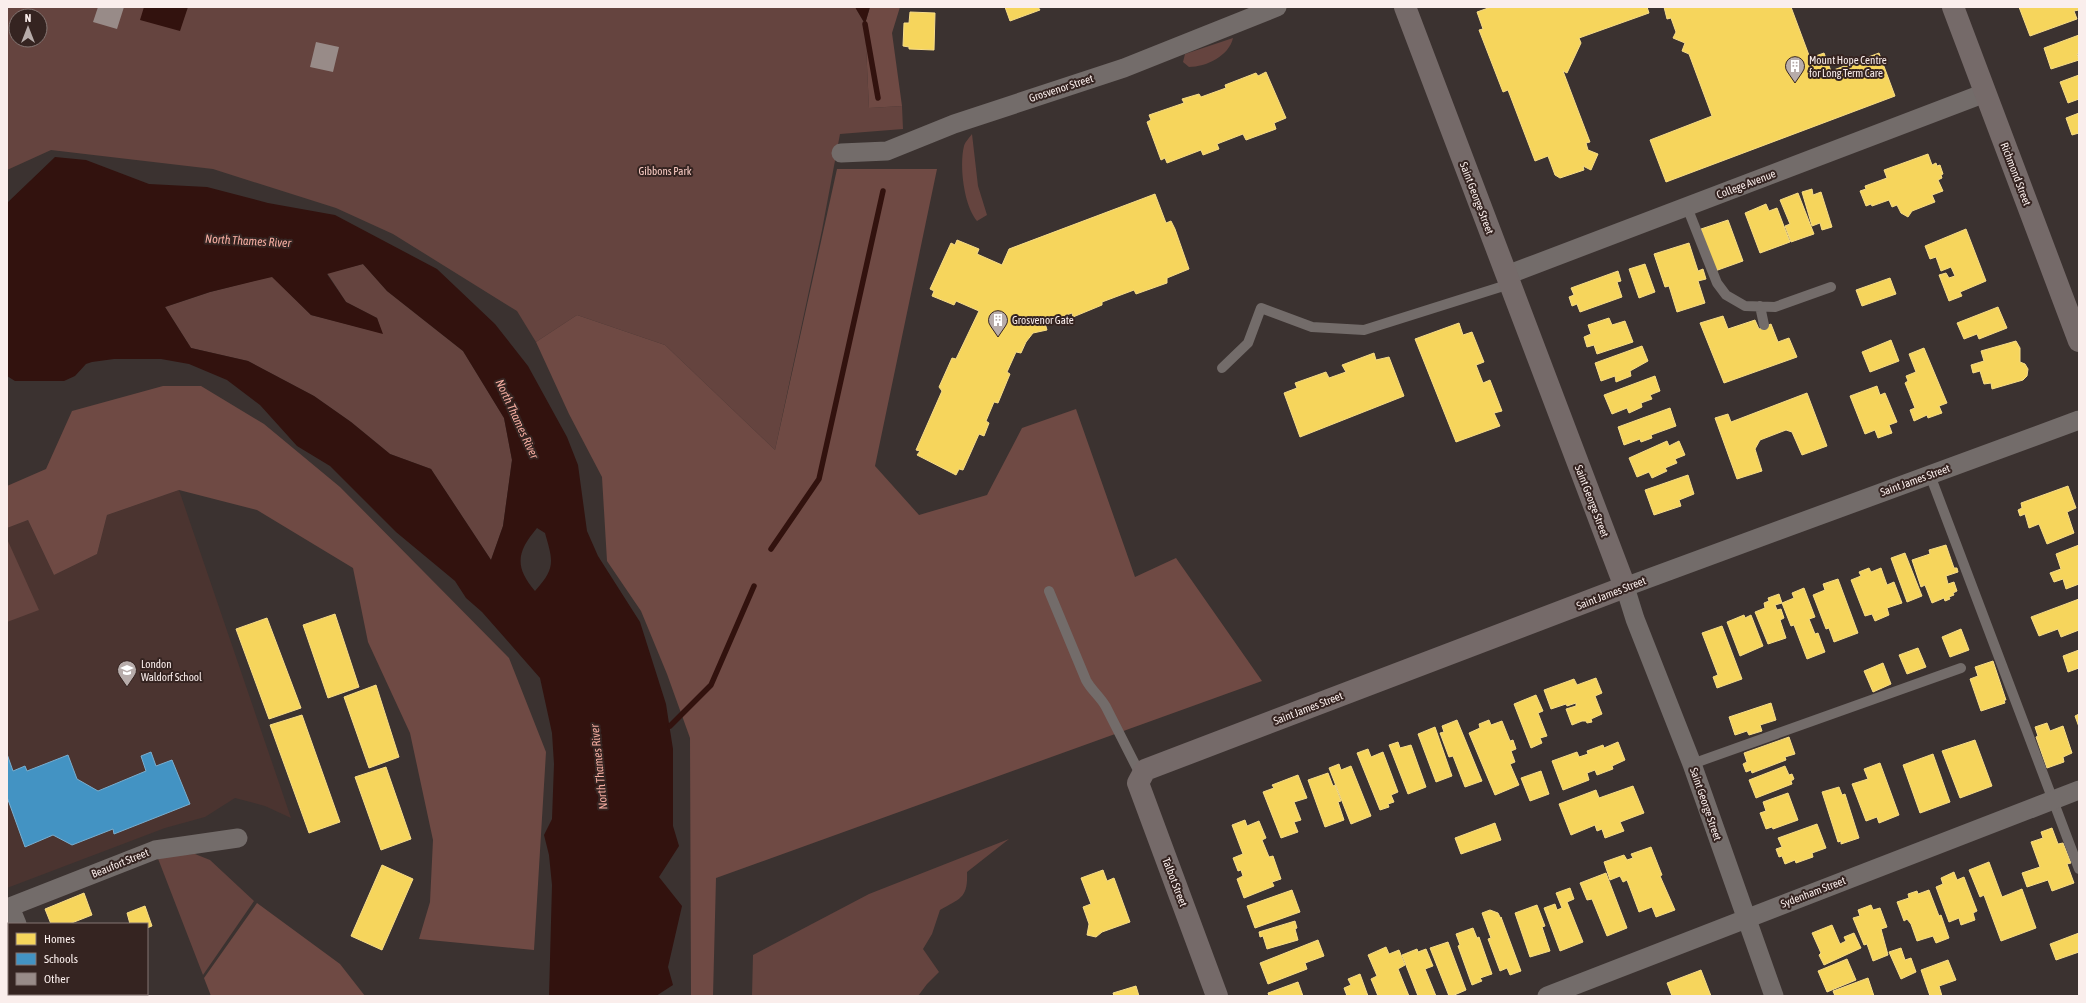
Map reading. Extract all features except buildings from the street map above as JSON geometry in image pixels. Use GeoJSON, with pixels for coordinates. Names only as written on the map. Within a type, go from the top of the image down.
{"type":"FeatureCollection","features":[{"type":"Feature","properties":{"kind":"street","name":"Grosvenor Street"},"geometry":{"type":"LineString","coordinates":[[841,153],[887,151],[960,122],[1138,63],[1277,7]]}},
{"type":"Feature","properties":{"kind":"street","name":"Saint George Street"},"geometry":{"type":"LineString","coordinates":[[1405,7],[1625,588],[1635,619],[1692,764],[1774,996]]}},
{"type":"Feature","properties":{"kind":"street","name":"Richmond Street"},"geometry":{"type":"LineString","coordinates":[[1953,7],[2079,342]]}},
{"type":"Feature","properties":{"kind":"street","name":"College Avenue"},"geometry":{"type":"LineString","coordinates":[[1508,280],[1687,207],[1985,93]]}},
{"type":"Feature","properties":{"kind":"street","name":"Saint James Street"},"geometry":{"type":"LineString","coordinates":[[1143,773],[1625,588],[2079,420]]}},
{"type":"Feature","properties":{"kind":"street","name":"Talbot Street"},"geometry":{"type":"LineString","coordinates":[[1143,773],[1138,783],[1217,996]]}},
{"type":"Feature","properties":{"kind":"street","name":"Sydenham Street"},"geometry":{"type":"LineString","coordinates":[[1547,996],[2079,790]]}},
{"type":"Feature","properties":{"kind":"street","name":"Beaufort Street"},"geometry":{"type":"LineString","coordinates":[[11,913],[155,850],[238,838]]}},
{"type":"Feature","properties":{"kind":"lane"},"geometry":{"type":"LineString","coordinates":[[1687,207],[1718,283],[1726,295],[1745,306],[1775,306],[1831,287]]}},
{"type":"Feature","properties":{"kind":"lane"},"geometry":{"type":"LineString","coordinates":[[1222,368],[1248,343],[1261,308],[1312,327],[1364,330],[1508,280]]}},
{"type":"Feature","properties":{"kind":"lane"},"geometry":{"type":"LineString","coordinates":[[1760,306],[1764,325]]}},
{"type":"Feature","properties":{"kind":"lane"},"geometry":{"type":"LineString","coordinates":[[1930,475],[2052,801],[2079,869]]}},
{"type":"Feature","properties":{"kind":"lane"},"geometry":{"type":"LineString","coordinates":[[1049,592],[1086,680],[1092,691],[1104,703],[1143,773]]}},
{"type":"Feature","properties":{"kind":"lane"},"geometry":{"type":"LineString","coordinates":[[1692,764],[1961,668]]}},
{"type":"Feature","properties":{"kind":"shaded area"},"geometry":{"type":"Polygon","coordinates":[[[870,7],[900,7],[892,33],[902,106],[869,108],[865,24],[870,7]]]}},
{"type":"Feature","properties":{"kind":"shaded area"},"geometry":{"type":"Polygon","coordinates":[[[837,169],[937,169],[875,466],[919,515],[987,495],[1022,428],[1076,409],[1135,577],[1176,558],[1262,681],[716,878],[713,996],[691,996],[690,738],[667,674],[641,611],[607,561],[602,477],[569,414],[536,342],[577,315],[665,345],[775,450],[837,169]]]}},
{"type":"Feature","properties":{"kind":"shaded area"},"geometry":{"type":"Polygon","coordinates":[[[163,386],[201,386],[264,424],[340,487],[509,658],[546,752],[534,950],[419,939],[430,902],[433,840],[410,733],[368,642],[353,568],[257,510],[179,490],[107,515],[97,554],[54,575],[28,520],[7,528],[7,486],[46,469],[72,411],[163,386]]]}},
{"type":"Feature","properties":{"kind":"shaded area","name":"London Waldorf School"},"geometry":{"type":"Polygon","coordinates":[[[179,490],[291,818],[265,806],[235,798],[205,817],[165,828],[7,888],[7,528],[28,520],[54,575],[97,554],[107,515],[179,490]]]}},
{"type":"Feature","properties":{"kind":"shaded area"},"geometry":{"type":"Polygon","coordinates":[[[257,903],[340,964],[365,996],[211,996],[204,978],[257,903]]]}},
{"type":"Feature","properties":{"kind":"green space","name":"Gibbons Park"},"geometry":{"type":"Polygon","coordinates":[[[7,7],[855,7],[865,24],[869,108],[902,106],[903,129],[840,134],[822,230],[775,450],[665,345],[577,315],[536,342],[517,311],[393,234],[336,208],[213,169],[51,150],[7,170],[7,7]]]}},
{"type":"Feature","properties":{"kind":"green space"},"geometry":{"type":"Polygon","coordinates":[[[1233,38],[1227,50],[1209,63],[1189,67],[1183,62],[1185,54],[1233,38]]]}},
{"type":"Feature","properties":{"kind":"green space"},"geometry":{"type":"Polygon","coordinates":[[[972,134],[978,186],[987,215],[977,221],[969,206],[962,175],[964,146],[972,134]]]}},
{"type":"Feature","properties":{"kind":"green space"},"geometry":{"type":"Polygon","coordinates":[[[363,264],[387,291],[463,351],[504,418],[512,460],[503,526],[491,560],[431,469],[390,454],[351,422],[314,396],[248,361],[191,348],[165,307],[210,292],[272,276],[311,315],[382,333],[377,318],[346,302],[327,273],[363,264]]]}},
{"type":"Feature","properties":{"kind":"green space"},"geometry":{"type":"Polygon","coordinates":[[[7,539],[39,610],[7,622],[7,539]]]}},
{"type":"Feature","properties":{"kind":"green space"},"geometry":{"type":"Polygon","coordinates":[[[1009,839],[967,872],[966,887],[962,896],[958,900],[940,910],[932,934],[923,949],[939,972],[918,996],[752,996],[753,955],[869,894],[1009,839]]]}},
{"type":"Feature","properties":{"kind":"green space"},"geometry":{"type":"Polygon","coordinates":[[[195,854],[210,860],[254,901],[203,975],[157,856],[195,854]]]}},
{"type":"Feature","properties":{"kind":"water"},"geometry":{"type":"Polygon","coordinates":[[[144,7],[188,7],[180,31],[140,20],[144,7]]]}},
{"type":"Feature","properties":{"kind":"water"},"geometry":{"type":"Polygon","coordinates":[[[855,7],[870,7],[865,24],[855,7]]]}},
{"type":"Feature","properties":{"kind":"water","name":"North Thames River"},"geometry":{"type":"Polygon","coordinates":[[[55,157],[86,160],[149,184],[207,187],[268,203],[335,215],[437,269],[495,324],[528,366],[567,437],[578,465],[587,531],[598,556],[640,622],[666,704],[673,749],[673,826],[679,846],[659,877],[682,906],[668,967],[673,985],[656,996],[549,996],[552,885],[549,855],[544,835],[552,819],[554,764],[552,733],[540,678],[482,612],[466,598],[455,581],[396,532],[330,466],[297,446],[260,405],[227,380],[189,364],[161,359],[114,359],[86,364],[75,376],[64,381],[15,381],[7,376],[7,203],[55,157]],[[363,264],[327,274],[346,302],[377,318],[383,334],[311,315],[272,277],[210,292],[165,307],[191,348],[248,361],[314,396],[351,422],[390,454],[431,469],[491,560],[503,526],[512,460],[504,418],[463,351],[387,291],[363,264]],[[537,528],[525,544],[521,559],[521,566],[524,574],[535,591],[547,576],[551,564],[550,551],[545,533],[537,528]]]}},
{"type":"Feature","properties":{"kind":"waterway"},"geometry":{"type":"LineString","coordinates":[[865,24],[878,98]]}},
{"type":"Feature","properties":{"kind":"waterway"},"geometry":{"type":"LineString","coordinates":[[771,549],[819,479],[883,191]]}},
{"type":"Feature","properties":{"kind":"waterway"},"geometry":{"type":"LineString","coordinates":[[670,726],[711,685],[754,586]]}},
{"type":"Feature","properties":{"kind":"place","name":"Mount Hope Centre for Long Term Care"},"geometry":{"type":"Point","coordinates":[1795,83]}},
{"type":"Feature","properties":{"kind":"place","name":"Grosvenor Gate"},"geometry":{"type":"Point","coordinates":[998,337]}},
{"type":"Feature","properties":{"kind":"place","name":"London Waldorf School"},"geometry":{"type":"Point","coordinates":[127,687]}}]}
